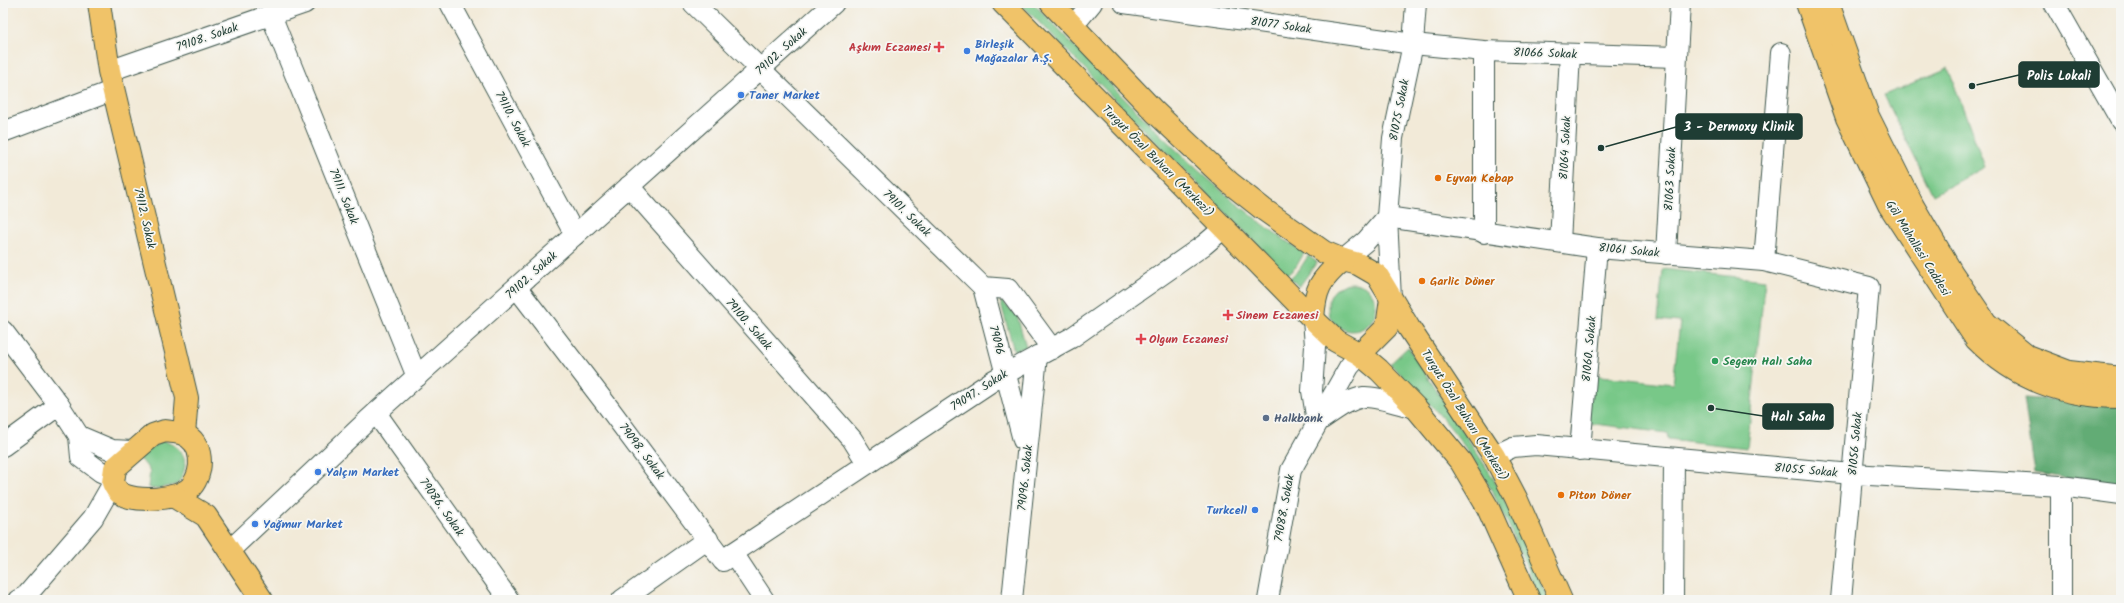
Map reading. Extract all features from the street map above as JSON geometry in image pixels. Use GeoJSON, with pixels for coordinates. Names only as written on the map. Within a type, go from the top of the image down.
{"type":"FeatureCollection","features":[{"type":"Feature","properties":{"kind":"main road","name":"79112. Sokak"},"geometry":{"type":"LineString","coordinates":[[99,3],[112,80],[187,398],[184,434]]}},
{"type":"Feature","properties":{"kind":"main road","name":"Turgut Özal Bulvarı (Merkezi)"},"geometry":{"type":"LineString","coordinates":[[1003,3],[1313,319]]}},
{"type":"Feature","properties":{"kind":"main road"},"geometry":{"type":"LineString","coordinates":[[1051,3],[1155,112],[1230,183],[1263,209],[1324,252],[1343,260],[1358,264],[1377,275],[1391,299],[1386,327],[1360,354]]}},
{"type":"Feature","properties":{"kind":"main road","name":"Göl Mahallesi Caddesi"},"geometry":{"type":"LineString","coordinates":[[1807,3],[1847,118],[1890,205],[1976,339],[1994,358],[2024,376],[2067,392],[2106,397],[2121,397]]}},
{"type":"Feature","properties":{"kind":"main road","name":"Göl Mahallesi Caddesi"},"geometry":{"type":"LineString","coordinates":[[1828,3],[1868,116],[1913,206],[1952,273],[1986,323],[2027,356],[2069,372],[2121,378]]}},
{"type":"Feature","properties":{"kind":"main road"},"geometry":{"type":"LineString","coordinates":[[1343,260],[1323,278],[1317,288],[1314,298],[1313,319],[1336,341],[1360,354],[1379,370],[1416,408],[1461,462],[1475,484],[1528,600]]}},
{"type":"Feature","properties":{"kind":"main road","name":"Turgut Özal Bulvarı (Merkezi)"},"geometry":{"type":"LineString","coordinates":[[1391,299],[1408,328],[1494,456],[1516,498],[1561,600]]}},
{"type":"Feature","properties":{"kind":"main road"},"geometry":{"type":"LineString","coordinates":[[199,473],[190,487],[173,496],[132,498],[119,493],[113,480],[115,468],[132,451],[153,435],[165,432],[184,434],[194,442],[199,451],[199,473],[206,516]]}},
{"type":"Feature","properties":{"kind":"main road"},"geometry":{"type":"LineString","coordinates":[[173,496],[206,516],[262,600]]}},
{"type":"Feature","properties":{"kind":"street","name":"79108. Sokak"},"geometry":{"type":"LineString","coordinates":[[3,132],[112,80],[271,15],[305,3]]}},
{"type":"Feature","properties":{"kind":"street","name":"79110. Sokak"},"geometry":{"type":"LineString","coordinates":[[450,3],[576,235]]}},
{"type":"Feature","properties":{"kind":"street","name":"79101. Sokak"},"geometry":{"type":"LineString","coordinates":[[693,3],[983,286]]}},
{"type":"Feature","properties":{"kind":"street","name":"79102. Sokak"},"geometry":{"type":"LineString","coordinates":[[230,550],[376,414],[834,3]]}},
{"type":"Feature","properties":{"kind":"street"},"geometry":{"type":"LineString","coordinates":[[1073,26],[1092,3]]}},
{"type":"Feature","properties":{"kind":"street","name":"81077 Sokak"},"geometry":{"type":"LineString","coordinates":[[1124,3],[1253,12],[1413,44]]}},
{"type":"Feature","properties":{"kind":"street","name":"81075 Sokak"},"geometry":{"type":"LineString","coordinates":[[1391,299],[1387,217],[1393,138],[1413,44],[1416,3]]}},
{"type":"Feature","properties":{"kind":"street","name":"81063 Sokak"},"geometry":{"type":"LineString","coordinates":[[1666,254],[1680,3]]}},
{"type":"Feature","properties":{"kind":"street"},"geometry":{"type":"LineString","coordinates":[[2054,3],[2121,121]]}},
{"type":"Feature","properties":{"kind":"street","name":"79111. Sokak"},"geometry":{"type":"LineString","coordinates":[[271,15],[417,377]]}},
{"type":"Feature","properties":{"kind":"street","name":"81066 Sokak"},"geometry":{"type":"LineString","coordinates":[[1413,44],[1484,51],[1676,57]]}},
{"type":"Feature","properties":{"kind":"street"},"geometry":{"type":"LineString","coordinates":[[1484,51],[1484,233]]}},
{"type":"Feature","properties":{"kind":"street"},"geometry":{"type":"LineString","coordinates":[[1764,261],[1781,53]]}},
{"type":"Feature","properties":{"kind":"street","name":"81064 Sokak"},"geometry":{"type":"LineString","coordinates":[[1560,242],[1570,54]]}},
{"type":"Feature","properties":{"kind":"street","name":"79100. Sokak"},"geometry":{"type":"LineString","coordinates":[[629,186],[852,439],[867,463]]}},
{"type":"Feature","properties":{"kind":"street"},"geometry":{"type":"LineString","coordinates":[[1343,260],[1366,241],[1387,217]]}},
{"type":"Feature","properties":{"kind":"street","name":"81061 Sokak"},"geometry":{"type":"LineString","coordinates":[[1387,217],[1484,233],[1597,248],[1764,261],[1869,287]]}},
{"type":"Feature","properties":{"kind":"street","name":"79097. Sokak"},"geometry":{"type":"LineString","coordinates":[[733,553],[1005,373],[1071,338],[1198,249],[1224,228]]}},
{"type":"Feature","properties":{"kind":"street","name":"81060. Sokak"},"geometry":{"type":"LineString","coordinates":[[1580,450],[1597,248]]}},
{"type":"Feature","properties":{"kind":"street"},"geometry":{"type":"LineString","coordinates":[[983,286],[1008,289],[1044,353]]}},
{"type":"Feature","properties":{"kind":"street","name":"79096"},"geometry":{"type":"LineString","coordinates":[[983,286],[1005,373],[1020,424],[1027,464]]}},
{"type":"Feature","properties":{"kind":"street","name":"81056 Sokak"},"geometry":{"type":"LineString","coordinates":[[1841,600],[1869,287]]}},
{"type":"Feature","properties":{"kind":"street","name":"79098. Sokak"},"geometry":{"type":"LineString","coordinates":[[517,288],[708,538],[723,561],[733,553]]}},
{"type":"Feature","properties":{"kind":"street"},"geometry":{"type":"LineString","coordinates":[[1313,319],[1314,346],[1312,391],[1317,422],[1352,401],[1363,397],[1376,398],[1416,408]]}},
{"type":"Feature","properties":{"kind":"street"},"geometry":{"type":"LineString","coordinates":[[3,331],[59,405],[79,436],[81,457],[113,480],[93,518],[23,598]]}},
{"type":"Feature","properties":{"kind":"street","name":"79096. Sokak"},"geometry":{"type":"LineString","coordinates":[[1012,600],[1027,464],[1044,353]]}},
{"type":"Feature","properties":{"kind":"street","name":"79088. Sokak"},"geometry":{"type":"LineString","coordinates":[[1268,600],[1291,470],[1349,367],[1360,354]]}},
{"type":"Feature","properties":{"kind":"street"},"geometry":{"type":"LineString","coordinates":[[3,446],[59,405]]}},
{"type":"Feature","properties":{"kind":"street","name":"79086. Sokak"},"geometry":{"type":"LineString","coordinates":[[376,414],[509,600]]}},
{"type":"Feature","properties":{"kind":"street"},"geometry":{"type":"LineString","coordinates":[[79,436],[112,450],[132,451]]}},
{"type":"Feature","properties":{"kind":"street","name":"81055 Sokak"},"geometry":{"type":"LineString","coordinates":[[1494,456],[1513,447],[1536,445],[1852,474],[2061,486],[2121,494]]}},
{"type":"Feature","properties":{"kind":"street"},"geometry":{"type":"LineString","coordinates":[[1673,600],[1674,458]]}},
{"type":"Feature","properties":{"kind":"street"},"geometry":{"type":"LineString","coordinates":[[2061,486],[2061,600]]}},
{"type":"Feature","properties":{"kind":"street"},"geometry":{"type":"LineString","coordinates":[[93,518],[132,498]]}},
{"type":"Feature","properties":{"kind":"street"},"geometry":{"type":"LineString","coordinates":[[622,600],[708,538]]}},
{"type":"Feature","properties":{"kind":"street"},"geometry":{"type":"LineString","coordinates":[[733,553],[764,600]]}},
{"type":"Feature","properties":{"kind":"green space"},"geometry":{"type":"Polygon","coordinates":[[[1020,3],[1033,3],[1161,136],[1230,198],[1304,253],[1296,267],[1287,275],[1020,3]]]}},
{"type":"Feature","properties":{"kind":"green space"},"geometry":{"type":"Polygon","coordinates":[[[1948,68],[1985,167],[1933,195],[1884,95],[1948,68]]]}},
{"type":"Feature","properties":{"kind":"green space"},"geometry":{"type":"Polygon","coordinates":[[[1308,256],[1317,262],[1299,287],[1290,278],[1299,270],[1308,256]]]}},
{"type":"Feature","properties":{"kind":"green space"},"geometry":{"type":"Polygon","coordinates":[[[1663,269],[1765,280],[1747,448],[1668,439],[1667,433],[1579,422],[1584,374],[1673,384],[1680,322],[1658,320],[1663,269]]]}},
{"type":"Feature","properties":{"kind":"green space"},"geometry":{"type":"Polygon","coordinates":[[[1347,283],[1357,283],[1369,290],[1376,302],[1376,312],[1369,324],[1357,331],[1347,331],[1339,327],[1332,320],[1328,312],[1328,302],[1332,294],[1339,287],[1347,283]]]}},
{"type":"Feature","properties":{"kind":"green space"},"geometry":{"type":"Polygon","coordinates":[[[1000,300],[1017,315],[1026,347],[1014,351],[1000,300]]]}},
{"type":"Feature","properties":{"kind":"green space"},"geometry":{"type":"Polygon","coordinates":[[[1408,347],[1492,476],[1514,519],[1548,600],[1540,600],[1499,504],[1459,438],[1421,395],[1390,364],[1408,347]]]}},
{"type":"Feature","properties":{"kind":"green space"},"geometry":{"type":"Polygon","coordinates":[[[2024,398],[2121,403],[2121,487],[2035,473],[2024,398]]]}},
{"type":"Feature","properties":{"kind":"green space"},"geometry":{"type":"Polygon","coordinates":[[[162,441],[177,447],[181,452],[185,464],[184,471],[176,485],[153,489],[148,487],[150,472],[145,464],[136,457],[162,441]]]}},
{"type":"Feature","properties":{"kind":"place","name":"Aşkım Eczanesi"},"geometry":{"type":"Point","coordinates":[939,47]}},
{"type":"Feature","properties":{"kind":"place","name":"Birleşik Mağazalar A.Ş."},"geometry":{"type":"Point","coordinates":[967,51]}},
{"type":"Feature","properties":{"kind":"place","name":"Polis Lokali"},"geometry":{"type":"Point","coordinates":[1972,86]}},
{"type":"Feature","properties":{"kind":"place","name":"Taner Market"},"geometry":{"type":"Point","coordinates":[741,95]}},
{"type":"Feature","properties":{"kind":"place","name":"3 - Dermoxy Klinik"},"geometry":{"type":"Point","coordinates":[1601,148]}},
{"type":"Feature","properties":{"kind":"place","name":"Eyvan Kebap"},"geometry":{"type":"Point","coordinates":[1438,178]}},
{"type":"Feature","properties":{"kind":"place","name":"Garlic Döner"},"geometry":{"type":"Point","coordinates":[1422,281]}},
{"type":"Feature","properties":{"kind":"place","name":"Sinem Eczanesi"},"geometry":{"type":"Point","coordinates":[1228,315]}},
{"type":"Feature","properties":{"kind":"place","name":"Olgun Eczanesi"},"geometry":{"type":"Point","coordinates":[1141,339]}},
{"type":"Feature","properties":{"kind":"place","name":"Segem Halı Saha"},"geometry":{"type":"Point","coordinates":[1715,361]}},
{"type":"Feature","properties":{"kind":"place","name":"Halı Saha"},"geometry":{"type":"Point","coordinates":[1711,408]}},
{"type":"Feature","properties":{"kind":"place","name":"Halkbank"},"geometry":{"type":"Point","coordinates":[1266,418]}},
{"type":"Feature","properties":{"kind":"place","name":"Yalçın Market"},"geometry":{"type":"Point","coordinates":[318,472]}},
{"type":"Feature","properties":{"kind":"place","name":"Piton Döner"},"geometry":{"type":"Point","coordinates":[1561,495]}},
{"type":"Feature","properties":{"kind":"place","name":"Turkcell"},"geometry":{"type":"Point","coordinates":[1255,510]}},
{"type":"Feature","properties":{"kind":"place","name":"Yağmur Market"},"geometry":{"type":"Point","coordinates":[255,524]}}]}
